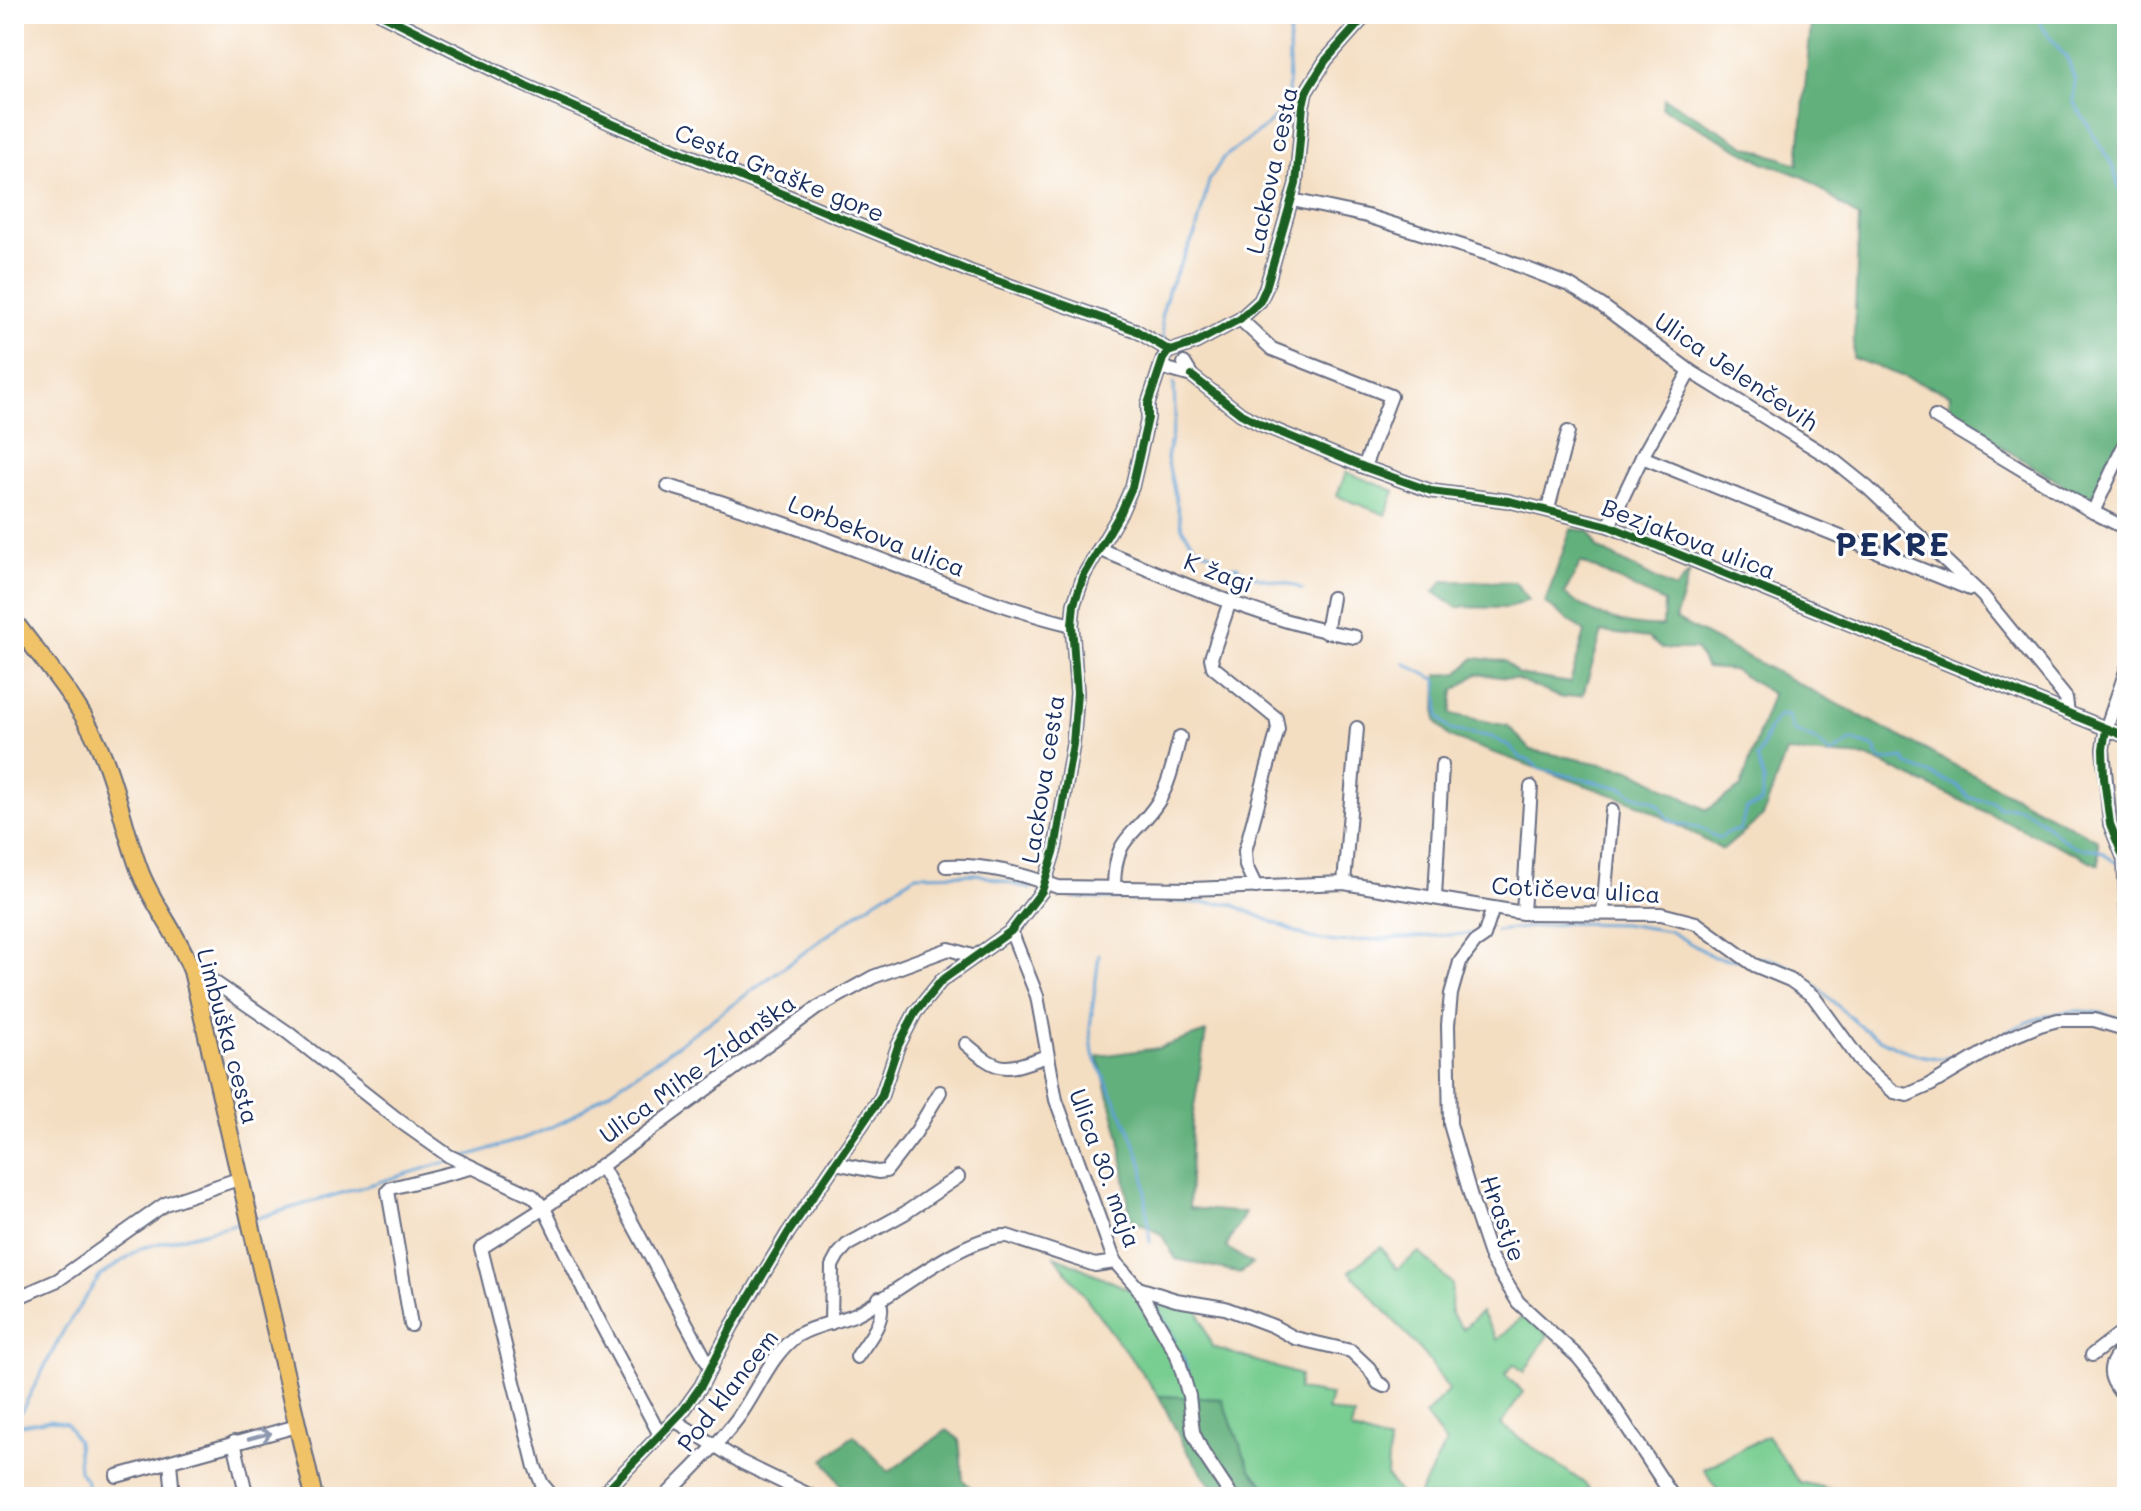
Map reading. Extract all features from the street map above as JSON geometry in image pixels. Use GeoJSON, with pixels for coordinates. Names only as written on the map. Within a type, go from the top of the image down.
{"type":"FeatureCollection","features":[{"type":"Feature","properties":{"kind":"main road","name":"Limbuška cesta"},"geometry":{"type":"LineString","coordinates":[[14,621],[59,677],[95,737],[142,877],[180,942],[192,971],[314,1497]]}},
{"type":"Feature","properties":{"kind":"street","name":"Cesta Graške gore"},"geometry":{"type":"LineString","coordinates":[[381,14],[573,108],[745,181],[983,277],[1121,325],[1147,337],[1173,360]]}},
{"type":"Feature","properties":{"kind":"street","name":"Lackova cesta"},"geometry":{"type":"LineString","coordinates":[[600,1497],[696,1393],[732,1326],[835,1163],[881,1097],[898,1046],[915,1013],[941,981],[1011,931],[1046,883],[1055,849],[1076,711],[1072,625],[1074,604],[1084,575],[1129,496],[1148,418],[1148,404],[1173,360],[1195,343],[1240,319],[1260,301],[1292,200],[1306,92],[1326,60],[1367,14]]}},
{"type":"Feature","properties":{"kind":"street","name":"Ulica Jelenčevih"},"geometry":{"type":"LineString","coordinates":[[1292,200],[1367,216],[1430,234],[1569,285],[1601,305],[1690,371],[1832,459],[1868,488],[1983,596],[2066,698],[2068,713]]}},
{"type":"Feature","properties":{"kind":"street"},"geometry":{"type":"LineString","coordinates":[[1240,319],[1272,349],[1391,396],[1364,467]]}},
{"type":"Feature","properties":{"kind":"street","name":"Bezjakova ulica"},"geometry":{"type":"LineString","coordinates":[[1173,360],[1241,414],[1364,467],[1431,491],[1509,501],[1609,526],[2127,737]]}},
{"type":"Feature","properties":{"kind":"street"},"geometry":{"type":"LineString","coordinates":[[1609,526],[1642,457],[1690,371]]}},
{"type":"Feature","properties":{"kind":"street"},"geometry":{"type":"LineString","coordinates":[[1935,417],[2093,512],[2127,529]]}},
{"type":"Feature","properties":{"kind":"street"},"geometry":{"type":"LineString","coordinates":[[1548,509],[1568,432]]}},
{"type":"Feature","properties":{"kind":"street"},"geometry":{"type":"LineString","coordinates":[[2093,512],[2127,439]]}},
{"type":"Feature","properties":{"kind":"street"},"geometry":{"type":"LineString","coordinates":[[1642,457],[1806,525],[1949,579],[1983,596]]}},
{"type":"Feature","properties":{"kind":"street","name":"Lorbekova ulica"},"geometry":{"type":"LineString","coordinates":[[668,486],[796,527],[980,597],[1072,625]]}},
{"type":"Feature","properties":{"kind":"street","name":"K žagi"},"geometry":{"type":"LineString","coordinates":[[1099,549],[1230,601],[1326,632],[1355,637]]}},
{"type":"Feature","properties":{"kind":"street"},"geometry":{"type":"LineString","coordinates":[[1326,632],[1332,598]]}},
{"type":"Feature","properties":{"kind":"street"},"geometry":{"type":"LineString","coordinates":[[1230,601],[1211,658],[1213,667],[1276,718],[1278,729],[1245,851],[1246,866],[1256,887]]}},
{"type":"Feature","properties":{"kind":"street"},"geometry":{"type":"LineString","coordinates":[[2127,668],[2106,729],[2103,749],[2110,824],[2124,864],[2127,919]]}},
{"type":"Feature","properties":{"kind":"street"},"geometry":{"type":"LineString","coordinates":[[1344,883],[1357,728]]}},
{"type":"Feature","properties":{"kind":"street"},"geometry":{"type":"LineString","coordinates":[[1114,886],[1119,847],[1165,789],[1180,737]]}},
{"type":"Feature","properties":{"kind":"street"},"geometry":{"type":"LineString","coordinates":[[1435,897],[1442,765]]}},
{"type":"Feature","properties":{"kind":"street"},"geometry":{"type":"LineString","coordinates":[[1523,913],[1531,787]]}},
{"type":"Feature","properties":{"kind":"street"},"geometry":{"type":"LineString","coordinates":[[1603,912],[1612,811]]}},
{"type":"Feature","properties":{"kind":"street","name":"Cotičeva ulica"},"geometry":{"type":"LineString","coordinates":[[946,866],[995,869],[1040,879],[1058,887],[1191,889],[1344,883],[1523,913],[1661,914],[1696,923],[1745,959],[1790,980],[1813,996],[1864,1066],[1894,1092],[1907,1095],[1930,1085],[2009,1038],[2040,1025],[2058,1020],[2094,1020],[2125,1026]]}},
{"type":"Feature","properties":{"kind":"street","name":"Hrastje"},"geometry":{"type":"LineString","coordinates":[[1493,908],[1484,936],[1460,962],[1451,994],[1448,1025],[1450,1124],[1473,1204],[1491,1258],[1518,1302],[1578,1357],[1595,1378],[1673,1497]]}},
{"type":"Feature","properties":{"kind":"street","name":"Ulica 30. maja"},"geometry":{"type":"LineString","coordinates":[[1011,931],[1037,996],[1056,1100],[1115,1262],[1138,1288]]}},
{"type":"Feature","properties":{"kind":"street","name":"Ulica Mihe Zidanška"},"geometry":{"type":"LineString","coordinates":[[553,1497],[542,1484],[535,1467],[481,1248],[544,1208],[817,1008],[873,977],[949,949],[975,957]]}},
{"type":"Feature","properties":{"kind":"street"},"geometry":{"type":"LineString","coordinates":[[192,971],[201,973],[287,1032],[453,1159],[533,1196],[544,1208],[660,1435]]}},
{"type":"Feature","properties":{"kind":"street"},"geometry":{"type":"LineString","coordinates":[[966,1044],[988,1063],[1003,1069],[1047,1056]]}},
{"type":"Feature","properties":{"kind":"street"},"geometry":{"type":"LineString","coordinates":[[835,1163],[870,1171],[886,1171],[940,1092]]}},
{"type":"Feature","properties":{"kind":"street"},"geometry":{"type":"LineString","coordinates":[[601,1165],[711,1369]]}},
{"type":"Feature","properties":{"kind":"street"},"geometry":{"type":"LineString","coordinates":[[411,1325],[388,1191],[471,1168]]}},
{"type":"Feature","properties":{"kind":"street"},"geometry":{"type":"LineString","coordinates":[[831,1323],[832,1266],[838,1255],[847,1245],[905,1213],[958,1177]]}},
{"type":"Feature","properties":{"kind":"street"},"geometry":{"type":"LineString","coordinates":[[14,1299],[58,1280],[165,1204],[241,1178]]}},
{"type":"Feature","properties":{"kind":"street","name":"Pod klancem"},"geometry":{"type":"LineString","coordinates":[[666,1496],[715,1447],[779,1355],[799,1335],[857,1313],[968,1246],[996,1236],[1021,1239],[1095,1265],[1115,1262]]}},
{"type":"Feature","properties":{"kind":"street"},"geometry":{"type":"LineString","coordinates":[[1138,1288],[1176,1300],[1225,1308],[1295,1338],[1351,1351],[1384,1386]]}},
{"type":"Feature","properties":{"kind":"street"},"geometry":{"type":"LineString","coordinates":[[1138,1288],[1177,1355],[1189,1396],[1193,1432],[1232,1497]]}},
{"type":"Feature","properties":{"kind":"street"},"geometry":{"type":"LineString","coordinates":[[857,1357],[875,1330],[881,1314],[879,1298]]}},
{"type":"Feature","properties":{"kind":"street"},"geometry":{"type":"LineString","coordinates":[[2092,1355],[2127,1328]]}},
{"type":"Feature","properties":{"kind":"street"},"geometry":{"type":"LineString","coordinates":[[2127,1346],[2114,1356],[2110,1364],[2115,1387],[2127,1400]]}},
{"type":"Feature","properties":{"kind":"street"},"geometry":{"type":"LineString","coordinates":[[674,1420],[715,1447],[811,1496]]}},
{"type":"Feature","properties":{"kind":"street"},"geometry":{"type":"LineString","coordinates":[[117,1476],[297,1426]]}},
{"type":"Feature","properties":{"kind":"street"},"geometry":{"type":"LineString","coordinates":[[234,1442],[247,1497]]}},
{"type":"Feature","properties":{"kind":"street"},"geometry":{"type":"LineString","coordinates":[[170,1462],[173,1497]]}},
{"type":"Feature","properties":{"kind":"green space"},"geometry":{"type":"Polygon","coordinates":[[[1812,14],[2127,14],[2127,432],[2093,503],[1948,414],[1950,394],[1853,358],[1859,218],[1806,178],[1763,162],[1662,108],[1664,98],[1748,147],[1798,164],[1812,14]]]}},
{"type":"Feature","properties":{"kind":"green space"},"geometry":{"type":"Polygon","coordinates":[[[1346,472],[1395,491],[1386,515],[1337,496],[1346,472]]]}},
{"type":"Feature","properties":{"kind":"green space"},"geometry":{"type":"Polygon","coordinates":[[[1571,529],[1590,531],[1597,548],[1675,589],[1690,572],[1675,619],[2098,840],[2099,865],[1868,757],[1786,752],[1763,816],[1723,850],[1641,805],[1449,737],[1436,721],[1437,675],[1459,673],[1474,658],[1505,661],[1518,674],[1570,683],[1585,632],[1545,603],[1571,529]],[[1581,562],[1564,594],[1610,619],[1636,625],[1663,626],[1664,602],[1581,562]],[[1602,632],[1583,695],[1562,698],[1515,679],[1477,674],[1454,691],[1451,714],[1508,726],[1531,750],[1632,770],[1707,810],[1741,787],[1772,694],[1734,670],[1706,668],[1696,649],[1662,649],[1648,638],[1602,632]]]}},
{"type":"Feature","properties":{"kind":"green space"},"geometry":{"type":"Polygon","coordinates":[[[1443,581],[1515,582],[1528,600],[1508,608],[1456,607],[1434,592],[1443,581]]]}},
{"type":"Feature","properties":{"kind":"green space"},"geometry":{"type":"Polygon","coordinates":[[[1206,1032],[1192,1120],[1189,1208],[1245,1213],[1226,1247],[1252,1264],[1241,1273],[1176,1259],[1161,1234],[1130,1218],[1120,1138],[1098,1056],[1159,1048],[1206,1032]]]}},
{"type":"Feature","properties":{"kind":"green space"},"geometry":{"type":"Polygon","coordinates":[[[1381,1247],[1397,1269],[1419,1252],[1452,1284],[1451,1314],[1463,1329],[1481,1312],[1497,1340],[1525,1314],[1548,1335],[1524,1372],[1514,1364],[1505,1375],[1523,1392],[1501,1425],[1584,1483],[1597,1497],[1418,1497],[1446,1443],[1425,1415],[1449,1390],[1426,1356],[1349,1271],[1381,1247]]]}},
{"type":"Feature","properties":{"kind":"green space"},"geometry":{"type":"Polygon","coordinates":[[[1055,1256],[1137,1293],[1197,1307],[1212,1347],[1300,1375],[1298,1390],[1331,1395],[1327,1410],[1354,1416],[1351,1430],[1389,1443],[1387,1476],[1402,1497],[1276,1497],[1250,1469],[1222,1399],[1159,1396],[1055,1256]]]}},
{"type":"Feature","properties":{"kind":"green space"},"geometry":{"type":"Polygon","coordinates":[[[1159,1396],[1222,1399],[1250,1469],[1276,1497],[1219,1497],[1185,1448],[1159,1396]]]}},
{"type":"Feature","properties":{"kind":"green space"},"geometry":{"type":"Polygon","coordinates":[[[947,1430],[959,1439],[963,1480],[980,1497],[849,1497],[824,1460],[854,1435],[889,1472],[947,1430]]]}},
{"type":"Feature","properties":{"kind":"green space"},"geometry":{"type":"Polygon","coordinates":[[[1767,1436],[1799,1482],[1855,1497],[1710,1497],[1718,1491],[1704,1469],[1767,1436]]]}},
{"type":"Feature","properties":{"kind":"waterway"},"geometry":{"type":"LineString","coordinates":[[1164,338],[1161,317],[1169,288],[1196,232],[1209,181],[1223,158],[1265,127],[1288,105],[1290,14]]}},
{"type":"Feature","properties":{"kind":"waterway"},"geometry":{"type":"LineString","coordinates":[[2037,14],[2042,27],[2068,60],[2075,81],[2073,101],[2112,165],[2127,210]]}},
{"type":"Feature","properties":{"kind":"waterway"},"geometry":{"type":"LineString","coordinates":[[1174,383],[1175,417],[1167,458],[1182,528],[1196,547],[1210,553],[1225,568],[1237,566],[1259,578],[1302,589]]}},
{"type":"Feature","properties":{"kind":"waterway"},"geometry":{"type":"LineString","coordinates":[[1404,663],[1437,680],[1439,717],[1451,730],[1492,737],[1540,769],[1625,789],[1655,802],[1672,821],[1700,828],[1716,837],[1740,830],[1746,809],[1761,803],[1764,780],[1757,758],[1769,729],[1780,715],[1788,716],[1793,730],[1817,741],[1831,754],[1852,740],[1876,748],[1882,761],[1904,758],[1906,764],[1956,785],[1970,798],[1993,802],[1999,808],[2021,809],[2075,847],[2099,850],[2120,863]]}},
{"type":"Feature","properties":{"kind":"waterway"},"geometry":{"type":"LineString","coordinates":[[461,1158],[528,1137],[565,1121],[658,1059],[873,902],[916,875],[977,874],[1031,889]]}},
{"type":"Feature","properties":{"kind":"waterway"},"geometry":{"type":"LineString","coordinates":[[1066,894],[1081,898],[1231,904],[1310,938],[1335,942],[1481,933]]}},
{"type":"Feature","properties":{"kind":"waterway"},"geometry":{"type":"LineString","coordinates":[[1496,931],[1570,923],[1623,924],[1669,931],[1714,957],[1738,960]]}},
{"type":"Feature","properties":{"kind":"waterway"},"geometry":{"type":"LineString","coordinates":[[1099,955],[1090,1028],[1093,1054],[1143,1166],[1150,1242]]}},
{"type":"Feature","properties":{"kind":"waterway"},"geometry":{"type":"LineString","coordinates":[[1753,958],[1769,959],[1799,972],[1864,1029],[1899,1048],[1928,1057],[1959,1055],[2026,1023],[2059,1013],[2092,1012],[2127,1022]]}},
{"type":"Feature","properties":{"kind":"waterway"},"geometry":{"type":"LineString","coordinates":[[254,1219],[450,1161]]}},
{"type":"Feature","properties":{"kind":"waterway"},"geometry":{"type":"LineString","coordinates":[[14,1425],[65,1328],[100,1276],[141,1248],[243,1222]]}},
{"type":"Feature","properties":{"kind":"waterway"},"geometry":{"type":"LineString","coordinates":[[1155,1305],[1175,1340]]}},
{"type":"Feature","properties":{"kind":"waterway"},"geometry":{"type":"LineString","coordinates":[[1182,1354],[1194,1393]]}},
{"type":"Feature","properties":{"kind":"waterway"},"geometry":{"type":"LineString","coordinates":[[14,1426],[50,1420],[66,1423],[77,1441],[79,1471],[87,1482],[88,1497]]}},
{"type":"Feature","properties":{"kind":"cycle path"},"geometry":{"type":"LineString","coordinates":[[381,14],[522,84],[615,125],[969,271],[1135,330],[1170,351]]}},
{"type":"Feature","properties":{"kind":"cycle path"},"geometry":{"type":"LineString","coordinates":[[600,1497],[683,1411],[701,1386],[732,1326],[788,1233],[881,1097],[898,1046],[915,1013],[941,981],[1011,931],[1042,891],[1055,849],[1073,744],[1077,693],[1072,625],[1074,604],[1084,575],[1132,487],[1148,418],[1148,404],[1163,359],[1168,352],[1195,343],[1240,319],[1260,301],[1296,184],[1306,92],[1326,60],[1367,14]]}},
{"type":"Feature","properties":{"kind":"cycle path"},"geometry":{"type":"LineString","coordinates":[[1192,376],[1241,414],[1364,467],[1431,491],[1509,501],[1609,526],[2127,737]]}},
{"type":"Feature","properties":{"kind":"cycle path"},"geometry":{"type":"LineString","coordinates":[[2106,729],[2104,778],[2110,824],[2124,859],[2127,919]]}},
{"type":"Feature","properties":{"kind":"district","name":"PEKRE"},"geometry":{"type":"Point","coordinates":[1893,543]}}]}
